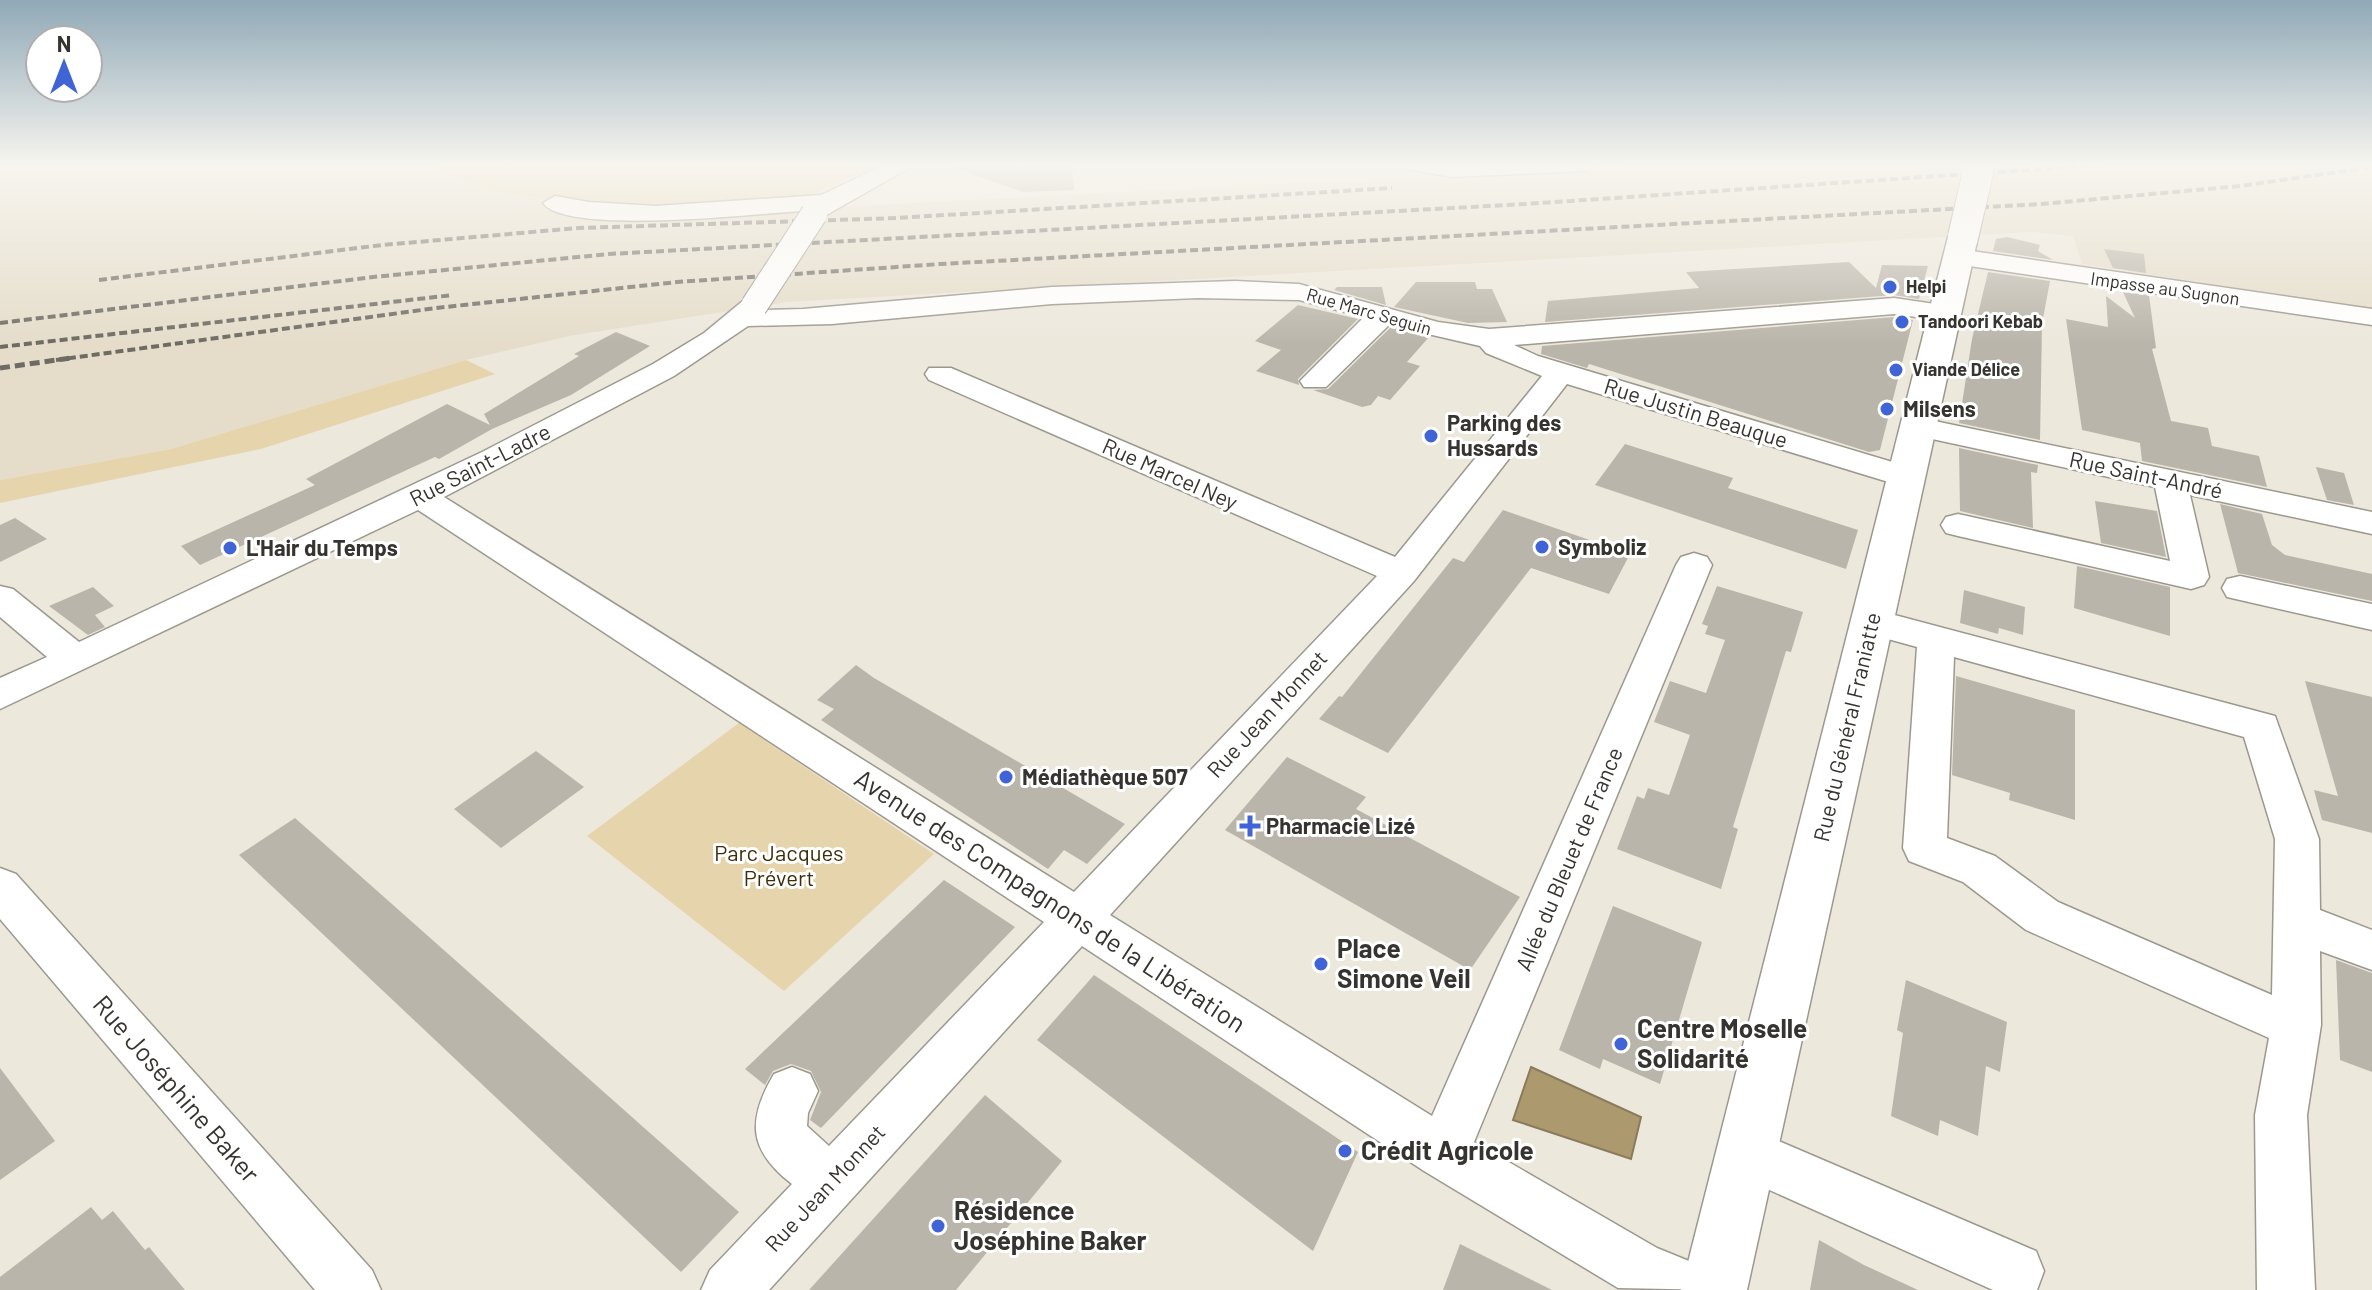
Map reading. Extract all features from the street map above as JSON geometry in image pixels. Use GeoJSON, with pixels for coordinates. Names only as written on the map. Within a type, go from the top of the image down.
{"type":"FeatureCollection","features":[{"type":"Feature","properties":{"kind":"main road","name":"Rue du Général Franiatte"},"geometry":{"type":"LineString","coordinates":[[1714,1290],[1966,224]]}},
{"type":"Feature","properties":{"kind":"street","name":"Rue Saint-Ladre"},"geometry":{"type":"LineString","coordinates":[[0,695],[419,496],[633,386],[748,312],[809,224]]}},
{"type":"Feature","properties":{"kind":"street","name":"Impasse au Sugnon"},"geometry":{"type":"LineString","coordinates":[[1959,255],[2372,317]]}},
{"type":"Feature","properties":{"kind":"street"},"geometry":{"type":"LineString","coordinates":[[1959,255],[2348,339]]}},
{"type":"Feature","properties":{"kind":"street","name":"Rue Marc Seguin"},"geometry":{"type":"LineString","coordinates":[[748,312],[814,318],[981,301],[1219,289],[1304,292],[1442,333],[1489,338],[1894,306],[1945,313]]}},
{"type":"Feature","properties":{"kind":"street"},"geometry":{"type":"LineString","coordinates":[[1315,381],[1383,315]]}},
{"type":"Feature","properties":{"kind":"street","name":"Rue Justin Beauque"},"geometry":{"type":"LineString","coordinates":[[1489,338],[1506,353],[1561,372],[1907,477]]}},
{"type":"Feature","properties":{"kind":"street","name":"Rue Jean Monnet"},"geometry":{"type":"LineString","coordinates":[[730,1290],[1401,573],[1561,372]]}},
{"type":"Feature","properties":{"kind":"street","name":"Rue Marcel Ney"},"geometry":{"type":"LineString","coordinates":[[940,374],[1401,573]]}},
{"type":"Feature","properties":{"kind":"street","name":"Rue Saint-André"},"geometry":{"type":"LineString","coordinates":[[1920,427],[2372,523]]}},
{"type":"Feature","properties":{"kind":"street"},"geometry":{"type":"LineString","coordinates":[[1958,525],[2191,577],[2170,481]]}},
{"type":"Feature","properties":{"kind":"street","name":"Avenue des Compagnons de la Libération"},"geometry":{"type":"LineString","coordinates":[[419,496],[1443,1153],[1638,1268],[1691,1290]]}},
{"type":"Feature","properties":{"kind":"street","name":"Allée du Bleuet de France"},"geometry":{"type":"LineString","coordinates":[[1443,1153],[1694,565]]}},
{"type":"Feature","properties":{"kind":"street"},"geometry":{"type":"LineString","coordinates":[[2240,588],[2372,617]]}},
{"type":"Feature","properties":{"kind":"street"},"geometry":{"type":"LineString","coordinates":[[0,598],[75,659]]}},
{"type":"Feature","properties":{"kind":"street"},"geometry":{"type":"LineString","coordinates":[[1872,622],[2261,727],[2297,839],[2296,1025],[2281,1115],[2286,1290]]}},
{"type":"Feature","properties":{"kind":"street"},"geometry":{"type":"LineString","coordinates":[[1936,639],[1925,848],[1979,869],[2042,916],[2258,1012],[2296,1025]]}},
{"type":"Feature","properties":{"kind":"street","name":"Rue Joséphine Baker"},"geometry":{"type":"LineString","coordinates":[[0,887],[352,1290]]}},
{"type":"Feature","properties":{"kind":"street"},"geometry":{"type":"LineString","coordinates":[[2297,922],[2372,950]]}},
{"type":"Feature","properties":{"kind":"street"},"geometry":{"type":"LineString","coordinates":[[792,1091],[780,1108],[778,1125],[787,1145],[833,1181]]}},
{"type":"Feature","properties":{"kind":"street"},"geometry":{"type":"LineString","coordinates":[[1746,1153],[2016,1271]]}},
{"type":"Feature","properties":{"kind":"shaded area"},"geometry":{"type":"Polygon","coordinates":[[[0,224],[2372,224],[2372,309],[2082,264],[2073,236],[2031,232],[787,302],[569,336],[466,360],[171,449],[0,480],[0,224]]]}},
{"type":"Feature","properties":{"kind":"shaded area"},"geometry":{"type":"Polygon","coordinates":[[[1531,1067],[1641,1117],[1631,1159],[1513,1120],[1531,1067]]]}},
{"type":"Feature","properties":{"kind":"green space"},"geometry":{"type":"Polygon","coordinates":[[[466,360],[495,374],[261,449],[0,503],[0,480],[171,449],[466,360]]]}},
{"type":"Feature","properties":{"kind":"green space","name":"Parc Jacques Prévert"},"geometry":{"type":"Polygon","coordinates":[[[739,723],[934,854],[784,991],[587,836],[739,723]]]}},
{"type":"Feature","properties":{"kind":"building"},"geometry":{"type":"Polygon","coordinates":[[[2007,237],[2040,245],[2038,251],[2053,260],[1993,251],[1996,239],[2007,237]]]}},
{"type":"Feature","properties":{"kind":"building"},"geometry":{"type":"Polygon","coordinates":[[[2104,249],[2144,254],[2146,273],[2113,268],[2104,249]]]}},
{"type":"Feature","properties":{"kind":"building"},"geometry":{"type":"Polygon","coordinates":[[[1849,262],[1876,288],[1882,265],[1928,266],[1919,299],[1894,295],[1545,322],[1548,301],[1699,288],[1686,272],[1849,262]]]}},
{"type":"Feature","properties":{"kind":"building"},"geometry":{"type":"Polygon","coordinates":[[[1988,272],[2050,281],[2042,324],[2040,440],[1959,423],[1972,339],[1988,272]]]}},
{"type":"Feature","properties":{"kind":"building"},"geometry":{"type":"Polygon","coordinates":[[[1416,282],[1475,282],[1477,289],[1492,289],[1507,322],[1468,323],[1394,307],[1416,282]]]}},
{"type":"Feature","properties":{"kind":"building"},"geometry":{"type":"Polygon","coordinates":[[[1337,287],[1382,287],[1386,305],[1334,290],[1337,287]]]}},
{"type":"Feature","properties":{"kind":"building"},"geometry":{"type":"Polygon","coordinates":[[[2123,292],[2149,295],[2156,348],[2152,349],[2171,421],[2208,428],[2212,446],[2259,456],[2267,487],[2142,461],[2140,443],[2082,430],[2066,319],[2108,327],[2106,296],[2135,318],[2123,292]]]}},
{"type":"Feature","properties":{"kind":"building"},"geometry":{"type":"Polygon","coordinates":[[[1298,305],[1358,319],[1298,379],[1299,385],[1256,371],[1281,350],[1255,341],[1298,305]]]}},
{"type":"Feature","properties":{"kind":"building"},"geometry":{"type":"Polygon","coordinates":[[[1894,317],[1913,320],[1880,450],[1869,452],[1589,364],[1587,368],[1541,354],[1542,346],[1894,317]]]}},
{"type":"Feature","properties":{"kind":"building"},"geometry":{"type":"Polygon","coordinates":[[[1390,328],[1429,337],[1407,362],[1420,366],[1390,400],[1378,396],[1371,405],[1362,407],[1313,390],[1328,389],[1390,328]]]}},
{"type":"Feature","properties":{"kind":"building"},"geometry":{"type":"Polygon","coordinates":[[[616,332],[650,346],[571,395],[492,429],[439,459],[435,457],[200,565],[181,546],[315,485],[306,479],[447,404],[490,425],[484,414],[579,356],[574,354],[616,332]]]}},
{"type":"Feature","properties":{"kind":"building"},"geometry":{"type":"Polygon","coordinates":[[[1625,444],[1733,478],[1728,488],[1858,530],[1846,569],[1595,485],[1625,444]]]}},
{"type":"Feature","properties":{"kind":"building"},"geometry":{"type":"Polygon","coordinates":[[[1959,448],[2038,465],[2037,473],[2031,472],[2033,528],[1960,511],[1959,448]]]}},
{"type":"Feature","properties":{"kind":"building"},"geometry":{"type":"Polygon","coordinates":[[[2316,467],[2344,473],[2354,505],[2327,500],[2316,467]]]}},
{"type":"Feature","properties":{"kind":"building"},"geometry":{"type":"Polygon","coordinates":[[[2095,501],[2157,511],[2166,557],[2101,543],[2095,501]]]}},
{"type":"Feature","properties":{"kind":"building"},"geometry":{"type":"Polygon","coordinates":[[[2220,504],[2262,514],[2272,545],[2285,555],[2372,574],[2372,601],[2238,573],[2220,504]]]}},
{"type":"Feature","properties":{"kind":"building"},"geometry":{"type":"Polygon","coordinates":[[[1503,510],[1630,554],[1609,594],[1531,568],[1388,753],[1319,719],[1339,696],[1342,697],[1453,558],[1464,562],[1503,510]]]}},
{"type":"Feature","properties":{"kind":"building"},"geometry":{"type":"Polygon","coordinates":[[[15,518],[47,539],[0,562],[0,525],[15,518]]]}},
{"type":"Feature","properties":{"kind":"building"},"geometry":{"type":"Polygon","coordinates":[[[2077,566],[2170,587],[2170,636],[2074,608],[2077,566]]]}},
{"type":"Feature","properties":{"kind":"building"},"geometry":{"type":"Polygon","coordinates":[[[1717,586],[1803,612],[1791,652],[1786,651],[1733,827],[1738,829],[1721,889],[1617,849],[1637,796],[1644,799],[1648,788],[1669,795],[1690,735],[1654,722],[1670,681],[1706,693],[1725,640],[1705,634],[1708,626],[1702,624],[1717,586]]]}},
{"type":"Feature","properties":{"kind":"building"},"geometry":{"type":"Polygon","coordinates":[[[93,587],[114,606],[95,615],[105,627],[88,635],[49,606],[93,587]]]}},
{"type":"Feature","properties":{"kind":"building"},"geometry":{"type":"Polygon","coordinates":[[[1964,590],[2025,607],[2023,635],[1999,628],[1998,634],[1960,623],[1964,590]]]}},
{"type":"Feature","properties":{"kind":"building"},"geometry":{"type":"Polygon","coordinates":[[[856,665],[1125,824],[1087,864],[1064,850],[1048,869],[821,720],[834,709],[817,700],[856,665]]]}},
{"type":"Feature","properties":{"kind":"building"},"geometry":{"type":"Polygon","coordinates":[[[1956,676],[2075,710],[2075,820],[2009,800],[2010,793],[1952,775],[1956,676]]]}},
{"type":"Feature","properties":{"kind":"building"},"geometry":{"type":"Polygon","coordinates":[[[2305,681],[2372,697],[2372,833],[2322,820],[2314,790],[2338,796],[2305,681]]]}},
{"type":"Feature","properties":{"kind":"building"},"geometry":{"type":"Polygon","coordinates":[[[536,751],[584,787],[501,848],[454,809],[536,751]]]}},
{"type":"Feature","properties":{"kind":"building"},"geometry":{"type":"Polygon","coordinates":[[[1287,757],[1366,797],[1356,809],[1520,897],[1470,970],[1225,830],[1287,757]]]}},
{"type":"Feature","properties":{"kind":"building"},"geometry":{"type":"Polygon","coordinates":[[[295,818],[739,1212],[681,1272],[239,855],[295,818]]]}},
{"type":"Feature","properties":{"kind":"building"},"geometry":{"type":"Polygon","coordinates":[[[944,880],[1015,927],[821,1128],[810,1120],[821,1092],[811,1071],[791,1064],[773,1071],[765,1085],[745,1069],[944,880]]]}},
{"type":"Feature","properties":{"kind":"building"},"geometry":{"type":"Polygon","coordinates":[[[1613,906],[1702,942],[1660,1084],[1603,1059],[1600,1069],[1559,1050],[1613,906]]]}},
{"type":"Feature","properties":{"kind":"building"},"geometry":{"type":"Polygon","coordinates":[[[2336,960],[2372,973],[2372,1072],[2340,1060],[2336,960]]]}},
{"type":"Feature","properties":{"kind":"building"},"geometry":{"type":"Polygon","coordinates":[[[1094,975],[1358,1152],[1313,1251],[1037,1040],[1094,975]]]}},
{"type":"Feature","properties":{"kind":"building"},"geometry":{"type":"Polygon","coordinates":[[[1906,980],[2007,1022],[2000,1072],[1986,1066],[1978,1136],[1940,1120],[1938,1136],[1891,1116],[1903,1033],[1897,1030],[1906,980]]]}},
{"type":"Feature","properties":{"kind":"building"},"geometry":{"type":"Polygon","coordinates":[[[0,1068],[55,1141],[0,1180],[0,1068]]]}},
{"type":"Feature","properties":{"kind":"building","name":"Résidence Joséphine Baker"},"geometry":{"type":"Polygon","coordinates":[[[985,1095],[1062,1161],[956,1290],[809,1290],[985,1095]]]}},
{"type":"Feature","properties":{"kind":"building"},"geometry":{"type":"Polygon","coordinates":[[[91,1207],[102,1220],[113,1211],[145,1250],[149,1247],[185,1290],[0,1290],[0,1277],[91,1207]]]}},
{"type":"Feature","properties":{"kind":"building"},"geometry":{"type":"Polygon","coordinates":[[[1819,1240],[1864,1265],[1918,1290],[1810,1290],[1819,1240]]]}},
{"type":"Feature","properties":{"kind":"building"},"geometry":{"type":"Polygon","coordinates":[[[1460,1244],[1552,1290],[1443,1290],[1460,1244]]]}},
{"type":"Feature","properties":{"kind":"railway"},"geometry":{"type":"LineString","coordinates":[[99,280],[382,245],[578,228],[699,224]]}},
{"type":"Feature","properties":{"kind":"railway"},"geometry":{"type":"LineString","coordinates":[[0,323],[373,277],[609,254],[1155,224]]}},
{"type":"Feature","properties":{"kind":"railway"},"geometry":{"type":"LineString","coordinates":[[56,360],[436,308],[677,282],[940,264],[1670,224]]}},
{"type":"Feature","properties":{"kind":"railway"},"geometry":{"type":"LineString","coordinates":[[0,347],[453,295]]}},
{"type":"Feature","properties":{"kind":"railway"},"geometry":{"type":"LineString","coordinates":[[0,368],[71,358]]}},
{"type":"Feature","properties":{"kind":"place","name":"Helpi"},"geometry":{"type":"Point","coordinates":[1890,287]}},
{"type":"Feature","properties":{"kind":"place","name":"Tandoori Kebab"},"geometry":{"type":"Point","coordinates":[1902,322]}},
{"type":"Feature","properties":{"kind":"place","name":"Viande Délice"},"geometry":{"type":"Point","coordinates":[1896,370]}},
{"type":"Feature","properties":{"kind":"place","name":"Milsens"},"geometry":{"type":"Point","coordinates":[1887,409]}},
{"type":"Feature","properties":{"kind":"place","name":"Parking des Hussards"},"geometry":{"type":"Point","coordinates":[1431,436]}},
{"type":"Feature","properties":{"kind":"place","name":"Symboliz"},"geometry":{"type":"Point","coordinates":[1542,547]}},
{"type":"Feature","properties":{"kind":"place","name":"L'Hair du Temps"},"geometry":{"type":"Point","coordinates":[230,548]}},
{"type":"Feature","properties":{"kind":"place","name":"Médiathèque 507"},"geometry":{"type":"Point","coordinates":[1006,777]}},
{"type":"Feature","properties":{"kind":"place","name":"Pharmacie Lizé"},"geometry":{"type":"Point","coordinates":[1250,826]}},
{"type":"Feature","properties":{"kind":"place","name":"Place Simone Veil"},"geometry":{"type":"Point","coordinates":[1321,964]}},
{"type":"Feature","properties":{"kind":"place","name":"Centre Moselle Solidarité"},"geometry":{"type":"Point","coordinates":[1621,1044]}},
{"type":"Feature","properties":{"kind":"place","name":"Crédit Agricole"},"geometry":{"type":"Point","coordinates":[1345,1151]}},
{"type":"Feature","properties":{"kind":"place","name":"Résidence Joséphine Baker"},"geometry":{"type":"Point","coordinates":[938,1226]}}]}
